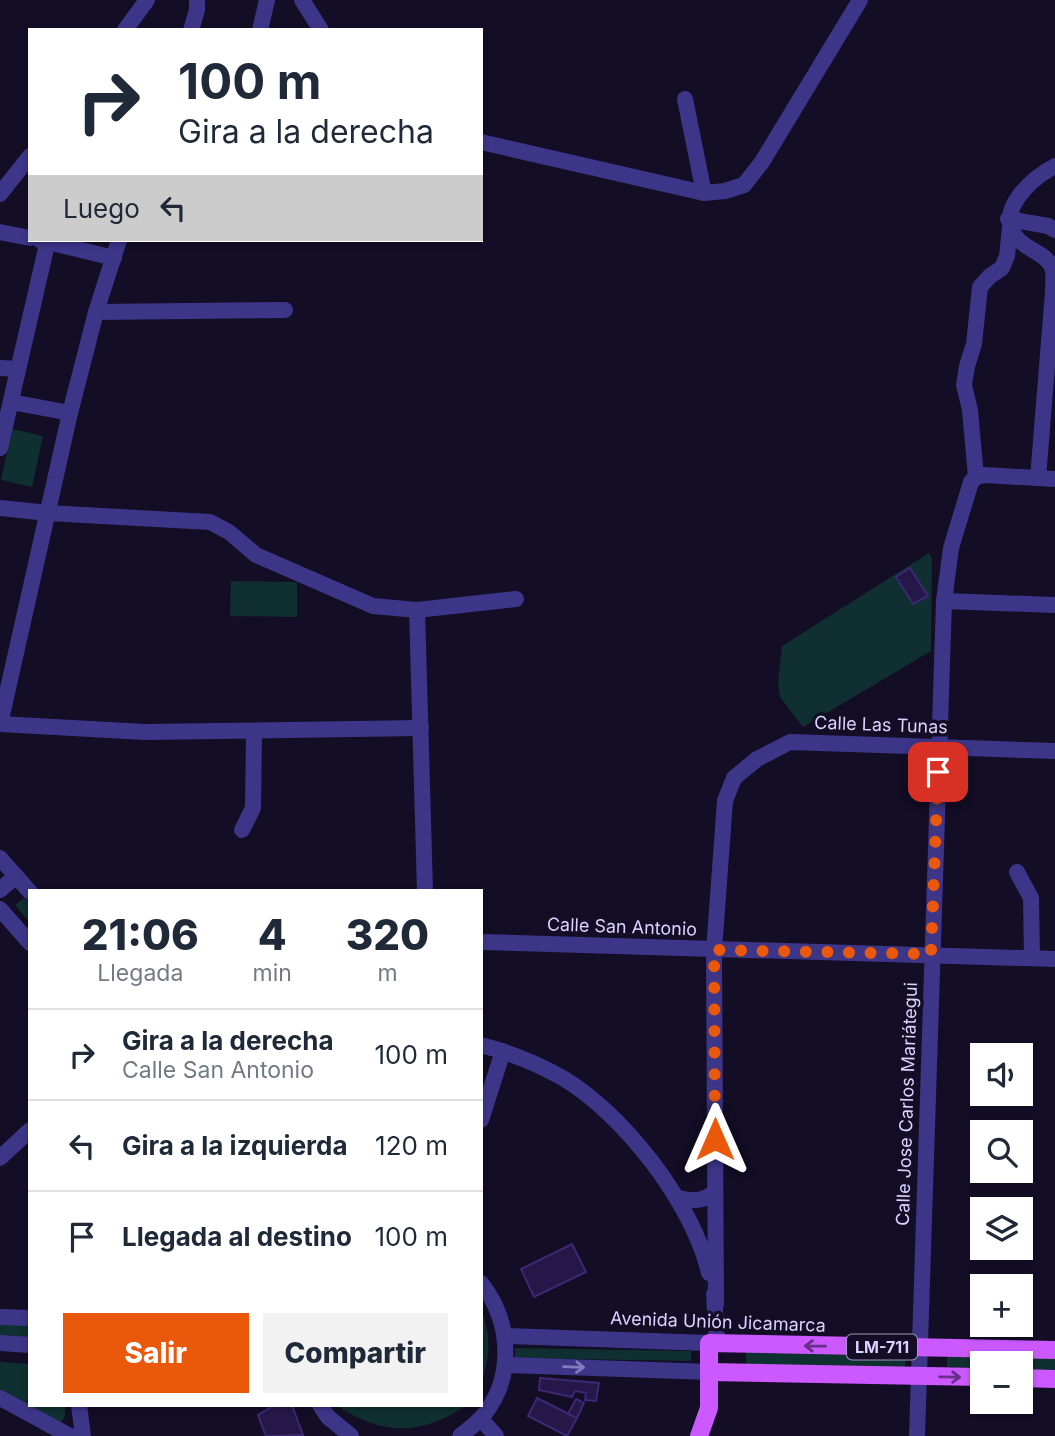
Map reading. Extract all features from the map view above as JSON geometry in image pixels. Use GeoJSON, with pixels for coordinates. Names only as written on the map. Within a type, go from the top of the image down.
{"type":"FeatureCollection","features":[{"type":"Feature","properties":{"kind":"main road","name":"Avenida Unión Jicamarca"},"geometry":{"type":"LineString","coordinates":[[715,1343],[1055,1350]]}},
{"type":"Feature","properties":{"kind":"main road"},"geometry":{"type":"LineString","coordinates":[[711,1436],[719,1411],[715,1343]]}},
{"type":"Feature","properties":{"kind":"main road"},"geometry":{"type":"LineString","coordinates":[[699,1436],[709,1409],[715,1372]]}},
{"type":"Feature","properties":{"kind":"main road","name":"LM-711"},"geometry":{"type":"LineString","coordinates":[[715,1372],[970,1377]]}},
{"type":"Feature","properties":{"kind":"main road"},"geometry":{"type":"LineString","coordinates":[[1033,1378],[1055,1379]]}},
{"type":"Feature","properties":{"kind":"street"},"geometry":{"type":"LineString","coordinates":[[126,28],[147,0]]}},
{"type":"Feature","properties":{"kind":"street"},"geometry":{"type":"LineString","coordinates":[[192,28],[197,0]]}},
{"type":"Feature","properties":{"kind":"street"},"geometry":{"type":"LineString","coordinates":[[260,28],[267,0]]}},
{"type":"Feature","properties":{"kind":"street"},"geometry":{"type":"LineString","coordinates":[[302,0],[320,28]]}},
{"type":"Feature","properties":{"kind":"street"},"geometry":{"type":"LineString","coordinates":[[483,142],[704,193],[725,191],[744,185],[762,162],[860,0]]}},
{"type":"Feature","properties":{"kind":"street"},"geometry":{"type":"LineString","coordinates":[[685,99],[704,193]]}},
{"type":"Feature","properties":{"kind":"street"},"geometry":{"type":"LineString","coordinates":[[0,194],[28,159]]}},
{"type":"Feature","properties":{"kind":"street"},"geometry":{"type":"LineString","coordinates":[[1055,166],[1031,184],[1014,204],[1009,224],[1007,256],[1002,268],[980,287],[974,344],[964,385],[970,410],[974,479],[984,475],[1055,479]]}},
{"type":"Feature","properties":{"kind":"street"},"geometry":{"type":"LineString","coordinates":[[1009,224],[1048,226],[1055,230]]}},
{"type":"Feature","properties":{"kind":"street"},"geometry":{"type":"LineString","coordinates":[[1009,224],[1018,239],[1043,255],[1052,268],[1053,292],[1038,478]]}},
{"type":"Feature","properties":{"kind":"street"},"geometry":{"type":"LineString","coordinates":[[0,232],[28,238]]}},
{"type":"Feature","properties":{"kind":"street"},"geometry":{"type":"LineString","coordinates":[[0,448],[45,242]]}},
{"type":"Feature","properties":{"kind":"street"},"geometry":{"type":"LineString","coordinates":[[53,242],[114,258]]}},
{"type":"Feature","properties":{"kind":"street"},"geometry":{"type":"LineString","coordinates":[[118,242],[96,312],[70,412],[0,724],[145,732],[421,728]]}},
{"type":"Feature","properties":{"kind":"street"},"geometry":{"type":"LineString","coordinates":[[96,312],[285,310]]}},
{"type":"Feature","properties":{"kind":"street"},"geometry":{"type":"LineString","coordinates":[[0,368],[18,369]]}},
{"type":"Feature","properties":{"kind":"street"},"geometry":{"type":"LineString","coordinates":[[11,401],[70,412]]}},
{"type":"Feature","properties":{"kind":"street","name":"Calle Jose Carlos Mariátegui"},"geometry":{"type":"LineString","coordinates":[[917,1436],[944,601],[951,548],[974,479]]}},
{"type":"Feature","properties":{"kind":"street"},"geometry":{"type":"LineString","coordinates":[[0,508],[210,522],[229,532],[256,555],[373,606],[417,610],[516,599]]}},
{"type":"Feature","properties":{"kind":"street"},"geometry":{"type":"LineString","coordinates":[[944,601],[1055,605]]}},
{"type":"Feature","properties":{"kind":"street"},"geometry":{"type":"LineString","coordinates":[[417,610],[425,889]]}},
{"type":"Feature","properties":{"kind":"street"},"geometry":{"type":"LineString","coordinates":[[242,830],[253,808],[254,732]]}},
{"type":"Feature","properties":{"kind":"street","name":"Calle Las Tunas"},"geometry":{"type":"LineString","coordinates":[[714,950],[725,801],[734,778],[757,759],[790,742],[1055,751]]}},
{"type":"Feature","properties":{"kind":"street"},"geometry":{"type":"LineString","coordinates":[[0,858],[28,890]]}},
{"type":"Feature","properties":{"kind":"street"},"geometry":{"type":"LineString","coordinates":[[1017,872],[1031,898],[1032,958]]}},
{"type":"Feature","properties":{"kind":"street"},"geometry":{"type":"LineString","coordinates":[[0,890],[16,876]]}},
{"type":"Feature","properties":{"kind":"street"},"geometry":{"type":"LineString","coordinates":[[0,909],[28,941]]}},
{"type":"Feature","properties":{"kind":"street","name":"Calle San Antonio"},"geometry":{"type":"LineString","coordinates":[[483,942],[1055,959]]}},
{"type":"Feature","properties":{"kind":"street"},"geometry":{"type":"LineString","coordinates":[[714,950],[715,1343]]}},
{"type":"Feature","properties":{"kind":"street"},"geometry":{"type":"LineString","coordinates":[[483,1046],[503,1051],[561,1077],[600,1105],[640,1148],[678,1198],[705,1254],[716,1304]]}},
{"type":"Feature","properties":{"kind":"street"},"geometry":{"type":"LineString","coordinates":[[483,1114],[503,1051]]}},
{"type":"Feature","properties":{"kind":"street"},"geometry":{"type":"LineString","coordinates":[[0,1158],[28,1132]]}},
{"type":"Feature","properties":{"kind":"street"},"geometry":{"type":"LineString","coordinates":[[678,1198],[698,1201],[707,1199],[715,1192]]}},
{"type":"Feature","properties":{"kind":"street"},"geometry":{"type":"LineString","coordinates":[[460,1436],[481,1419],[498,1394],[506,1365],[506,1336],[500,1314],[483,1285]]}},
{"type":"Feature","properties":{"kind":"street"},"geometry":{"type":"LineString","coordinates":[[0,1317],[28,1318]]}},
{"type":"Feature","properties":{"kind":"street","name":"Avenida Unión Jicamarca"},"geometry":{"type":"LineString","coordinates":[[506,1336],[715,1343]]}},
{"type":"Feature","properties":{"kind":"street"},"geometry":{"type":"LineString","coordinates":[[0,1343],[28,1345]]}},
{"type":"Feature","properties":{"kind":"street"},"geometry":{"type":"LineString","coordinates":[[506,1365],[715,1372]]}},
{"type":"Feature","properties":{"kind":"street"},"geometry":{"type":"LineString","coordinates":[[0,1398],[70,1436]]}},
{"type":"Feature","properties":{"kind":"street"},"geometry":{"type":"LineString","coordinates":[[79,1407],[83,1436]]}},
{"type":"Feature","properties":{"kind":"street"},"geometry":{"type":"LineString","coordinates":[[321,1407],[328,1417],[351,1436]]}},
{"type":"Feature","properties":{"kind":"street"},"geometry":{"type":"LineString","coordinates":[[481,1419],[496,1436]]}},
{"type":"Feature","properties":{"kind":"green space"},"geometry":{"type":"Polygon","coordinates":[[[12,429],[43,436],[32,487],[1,480],[12,429]]]}},
{"type":"Feature","properties":{"kind":"green space"},"geometry":{"type":"Polygon","coordinates":[[[929,553],[932,558],[931,651],[803,727],[780,697],[778,682],[782,646],[929,553]]]}},
{"type":"Feature","properties":{"kind":"green space"},"geometry":{"type":"Polygon","coordinates":[[[231,581],[297,582],[297,617],[230,616],[231,581]]]}},
{"type":"Feature","properties":{"kind":"green space"},"geometry":{"type":"Polygon","coordinates":[[[24,898],[28,902],[28,921],[15,905],[24,898]]]}},
{"type":"Feature","properties":{"kind":"green space"},"geometry":{"type":"Polygon","coordinates":[[[483,1316],[489,1347],[483,1376],[483,1316]]]}},
{"type":"Feature","properties":{"kind":"green space"},"geometry":{"type":"Polygon","coordinates":[[[0,1324],[28,1325],[28,1339],[0,1337],[0,1324]]]}},
{"type":"Feature","properties":{"kind":"green space"},"geometry":{"type":"Polygon","coordinates":[[[515,1348],[691,1351],[691,1361],[515,1358],[515,1348]]]}},
{"type":"Feature","properties":{"kind":"green space"},"geometry":{"type":"Polygon","coordinates":[[[746,1351],[906,1356],[905,1369],[746,1364],[746,1351]]]}},
{"type":"Feature","properties":{"kind":"green space"},"geometry":{"type":"Polygon","coordinates":[[[947,1354],[970,1355],[970,1368],[947,1367],[947,1354]]]}},
{"type":"Feature","properties":{"kind":"green space"},"geometry":{"type":"Polygon","coordinates":[[[1033,1357],[1055,1358],[1055,1371],[1033,1370],[1033,1357]]]}},
{"type":"Feature","properties":{"kind":"green space"},"geometry":{"type":"Polygon","coordinates":[[[0,1362],[28,1364],[28,1406],[0,1391],[0,1362]]]}},
{"type":"Feature","properties":{"kind":"green space"},"geometry":{"type":"Polygon","coordinates":[[[29,1407],[65,1407],[65,1417],[57,1422],[29,1407]]]}},
{"type":"Feature","properties":{"kind":"green space"},"geometry":{"type":"Polygon","coordinates":[[[339,1407],[464,1407],[434,1422],[417,1427],[386,1427],[339,1407]]]}},
{"type":"Feature","properties":{"kind":"building"},"geometry":{"type":"Polygon","coordinates":[[[910,568],[928,596],[913,604],[896,577],[910,568]]]}},
{"type":"Feature","properties":{"kind":"building"},"geometry":{"type":"Polygon","coordinates":[[[572,1244],[586,1272],[534,1297],[521,1269],[572,1244]]]}},
{"type":"Feature","properties":{"kind":"building"},"geometry":{"type":"Polygon","coordinates":[[[540,1378],[599,1383],[596,1401],[585,1400],[586,1393],[575,1391],[572,1397],[539,1390],[540,1378]]]}},
{"type":"Feature","properties":{"kind":"building"},"geometry":{"type":"Polygon","coordinates":[[[537,1398],[577,1418],[567,1436],[528,1416],[537,1398]]]}},
{"type":"Feature","properties":{"kind":"building"},"geometry":{"type":"Polygon","coordinates":[[[576,1399],[584,1403],[577,1418],[568,1414],[576,1399]]]}},
{"type":"Feature","properties":{"kind":"building"},"geometry":{"type":"Polygon","coordinates":[[[272,1407],[293,1407],[303,1435],[266,1436],[258,1415],[272,1407]]]}},
{"type":"Feature","properties":{"kind":"route"},"geometry":{"type":"LineString","coordinates":[[715,1139],[714,950],[931,954],[938,772]]}}]}
